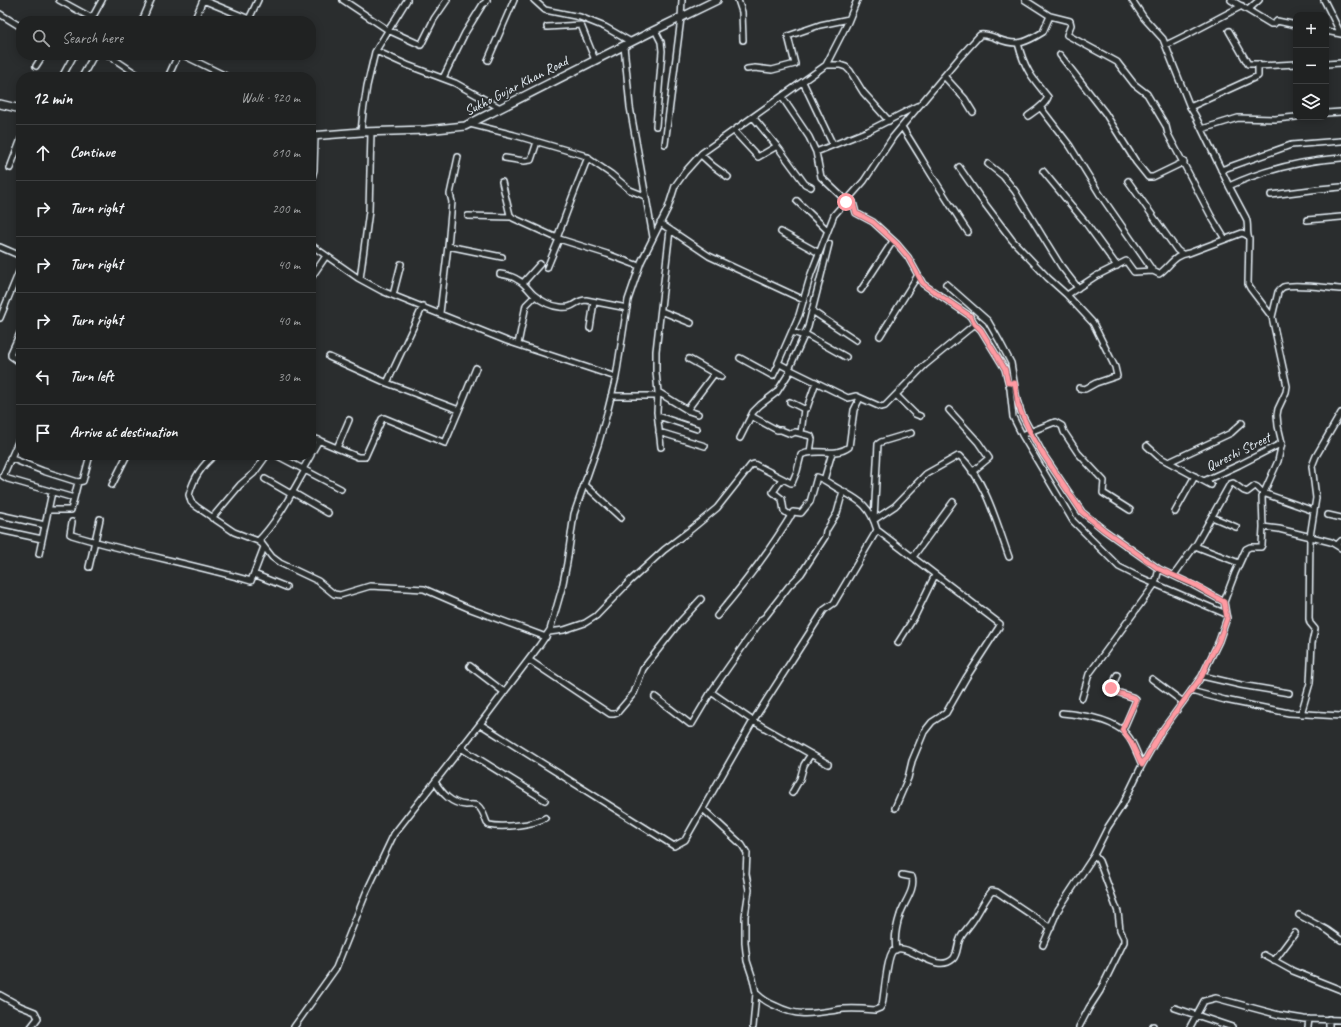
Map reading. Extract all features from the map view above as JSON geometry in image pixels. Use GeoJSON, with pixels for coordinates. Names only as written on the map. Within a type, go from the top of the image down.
{"type":"FeatureCollection","features":[{"type":"Feature","properties":{"kind":"main road","name":"Sukho Gujar Khan Road"},"geometry":{"type":"LineString","coordinates":[[316,136],[361,132],[426,130],[466,126],[717,0]]}},
{"type":"Feature","properties":{"kind":"main road"},"geometry":{"type":"LineString","coordinates":[[0,104],[16,108]]}},
{"type":"Feature","properties":{"kind":"street"},"geometry":{"type":"LineString","coordinates":[[59,0],[85,16]]}},
{"type":"Feature","properties":{"kind":"street"},"geometry":{"type":"LineString","coordinates":[[94,16],[102,0]]}},
{"type":"Feature","properties":{"kind":"street"},"geometry":{"type":"LineString","coordinates":[[144,16],[151,0]]}},
{"type":"Feature","properties":{"kind":"street"},"geometry":{"type":"LineString","coordinates":[[196,16],[203,0],[242,16]]}},
{"type":"Feature","properties":{"kind":"street"},"geometry":{"type":"LineString","coordinates":[[250,16],[258,0]]}},
{"type":"Feature","properties":{"kind":"street"},"geometry":{"type":"LineString","coordinates":[[343,0],[388,30],[421,45],[434,19],[446,0]]}},
{"type":"Feature","properties":{"kind":"street"},"geometry":{"type":"LineString","coordinates":[[361,132],[367,86],[376,51],[407,0]]}},
{"type":"Feature","properties":{"kind":"street"},"geometry":{"type":"LineString","coordinates":[[443,78],[465,33],[486,0]]}},
{"type":"Feature","properties":{"kind":"street"},"geometry":{"type":"LineString","coordinates":[[488,60],[514,0]]}},
{"type":"Feature","properties":{"kind":"street"},"geometry":{"type":"LineString","coordinates":[[534,0],[545,10],[580,17],[605,27],[631,42]]}},
{"type":"Feature","properties":{"kind":"street"},"geometry":{"type":"LineString","coordinates":[[665,144],[682,0]]}},
{"type":"Feature","properties":{"kind":"street"},"geometry":{"type":"LineString","coordinates":[[738,0],[742,12],[743,40]]}},
{"type":"Feature","properties":{"kind":"street"},"geometry":{"type":"LineString","coordinates":[[294,1027],[336,968],[366,893],[394,834],[480,724],[549,632],[566,569],[574,514],[598,445],[616,377],[627,308],[633,283],[639,266],[668,208],[675,186],[700,155],[826,65],[857,0]]}},
{"type":"Feature","properties":{"kind":"street"},"geometry":{"type":"LineString","coordinates":[[1026,0],[1050,16],[1070,21],[1071,25],[1067,35],[1068,36],[1113,59],[1120,65],[1134,84],[1147,94],[1166,126],[1168,134],[1211,216],[1225,239]]}},
{"type":"Feature","properties":{"kind":"street"},"geometry":{"type":"LineString","coordinates":[[1043,945],[1058,910],[1072,891],[1094,855],[1161,732],[1202,676],[1219,641],[1227,618],[1224,603],[1246,549],[1250,547],[1261,547],[1262,545],[1264,527],[1262,506],[1264,493],[1278,461],[1282,443],[1277,415],[1287,386],[1272,317],[1248,284],[1248,222],[1228,186],[1195,115],[1190,108],[1163,39],[1144,18],[1132,0]]}},
{"type":"Feature","properties":{"kind":"street"},"geometry":{"type":"LineString","coordinates":[[1231,0],[1273,24],[1277,21],[1293,24]]}},
{"type":"Feature","properties":{"kind":"street"},"geometry":{"type":"LineString","coordinates":[[1248,10],[1259,0]]}},
{"type":"Feature","properties":{"kind":"street"},"geometry":{"type":"LineString","coordinates":[[1324,0],[1341,34]]}},
{"type":"Feature","properties":{"kind":"street"},"geometry":{"type":"LineString","coordinates":[[1166,45],[1242,6]]}},
{"type":"Feature","properties":{"kind":"street"},"geometry":{"type":"LineString","coordinates":[[0,22],[2,15],[16,24]]}},
{"type":"Feature","properties":{"kind":"street"},"geometry":{"type":"LineString","coordinates":[[740,358],[773,376],[780,365],[778,363],[779,358],[794,332],[819,253],[834,215],[849,200],[864,181],[893,137],[960,57],[982,34],[1005,42],[1018,43],[1028,41],[1044,32],[1050,16]]}},
{"type":"Feature","properties":{"kind":"street"},"geometry":{"type":"LineString","coordinates":[[747,70],[755,68],[772,70],[795,64],[788,36],[820,25],[849,19]]}},
{"type":"Feature","properties":{"kind":"street"},"geometry":{"type":"LineString","coordinates":[[547,27],[581,25],[595,60]]}},
{"type":"Feature","properties":{"kind":"street"},"geometry":{"type":"LineString","coordinates":[[655,30],[661,42],[662,51],[656,126]]}},
{"type":"Feature","properties":{"kind":"street"},"geometry":{"type":"LineString","coordinates":[[1229,31],[1248,64],[1258,64],[1258,66],[1293,64]]}},
{"type":"Feature","properties":{"kind":"street"},"geometry":{"type":"LineString","coordinates":[[1329,32],[1341,34]]}},
{"type":"Feature","properties":{"kind":"street"},"geometry":{"type":"LineString","coordinates":[[1018,43],[1022,59],[1029,73],[1048,97],[1040,107],[1028,116]]}},
{"type":"Feature","properties":{"kind":"street"},"geometry":{"type":"LineString","coordinates":[[624,46],[629,100],[653,237]]}},
{"type":"Feature","properties":{"kind":"street"},"geometry":{"type":"LineString","coordinates":[[376,51],[407,65],[464,87],[500,108]]}},
{"type":"Feature","properties":{"kind":"street"},"geometry":{"type":"LineString","coordinates":[[1060,55],[1105,113],[1136,162],[1148,177],[1154,177],[1184,162]]}},
{"type":"Feature","properties":{"kind":"street"},"geometry":{"type":"LineString","coordinates":[[36,66],[40,60]]}},
{"type":"Feature","properties":{"kind":"street"},"geometry":{"type":"LineString","coordinates":[[64,72],[70,60]]}},
{"type":"Feature","properties":{"kind":"street"},"geometry":{"type":"LineString","coordinates":[[85,72],[91,60]]}},
{"type":"Feature","properties":{"kind":"street"},"geometry":{"type":"LineString","coordinates":[[116,60],[134,72]]}},
{"type":"Feature","properties":{"kind":"street"},"geometry":{"type":"LineString","coordinates":[[170,72],[176,60]]}},
{"type":"Feature","properties":{"kind":"street"},"geometry":{"type":"LineString","coordinates":[[193,60],[218,72]]}},
{"type":"Feature","properties":{"kind":"street"},"geometry":{"type":"LineString","coordinates":[[1329,64],[1341,63]]}},
{"type":"Feature","properties":{"kind":"street"},"geometry":{"type":"LineString","coordinates":[[826,65],[846,67],[863,92],[889,121]]}},
{"type":"Feature","properties":{"kind":"street"},"geometry":{"type":"LineString","coordinates":[[1190,108],[1212,96],[1257,77],[1258,66]]}},
{"type":"Feature","properties":{"kind":"street"},"geometry":{"type":"LineString","coordinates":[[944,76],[965,98],[973,112]]}},
{"type":"Feature","properties":{"kind":"street"},"geometry":{"type":"LineString","coordinates":[[803,82],[833,145]]}},
{"type":"Feature","properties":{"kind":"street"},"geometry":{"type":"LineString","coordinates":[[782,96],[809,137],[816,152],[821,177],[841,196],[849,200],[856,213],[873,222],[893,241],[908,257],[923,284],[988,322],[1012,363],[1014,417],[1043,454],[1082,512],[1159,570],[1174,575],[1224,603]]}},
{"type":"Feature","properties":{"kind":"street"},"geometry":{"type":"LineString","coordinates":[[816,152],[868,131],[919,105]]}},
{"type":"Feature","properties":{"kind":"street"},"geometry":{"type":"LineString","coordinates":[[1040,107],[1070,146],[1099,193],[1153,271],[1159,274],[1182,254],[1189,253],[1242,233],[1247,235]]}},
{"type":"Feature","properties":{"kind":"street"},"geometry":{"type":"LineString","coordinates":[[1329,113],[1341,112]]}},
{"type":"Feature","properties":{"kind":"street"},"geometry":{"type":"LineString","coordinates":[[1202,130],[1238,118],[1293,117]]}},
{"type":"Feature","properties":{"kind":"street"},"geometry":{"type":"LineString","coordinates":[[753,118],[777,146],[805,184],[811,187]]}},
{"type":"Feature","properties":{"kind":"street"},"geometry":{"type":"LineString","coordinates":[[470,124],[574,152],[588,158],[630,190],[645,196]]}},
{"type":"Feature","properties":{"kind":"street"},"geometry":{"type":"LineString","coordinates":[[902,127],[924,161],[946,200],[968,232]]}},
{"type":"Feature","properties":{"kind":"street"},"geometry":{"type":"LineString","coordinates":[[734,131],[758,157],[777,146]]}},
{"type":"Feature","properties":{"kind":"street"},"geometry":{"type":"LineString","coordinates":[[360,279],[370,211],[371,132]]}},
{"type":"Feature","properties":{"kind":"street"},"geometry":{"type":"LineString","coordinates":[[1221,170],[1291,146],[1341,141]]}},
{"type":"Feature","properties":{"kind":"street"},"geometry":{"type":"LineString","coordinates":[[505,158],[524,161],[531,160],[537,142]]}},
{"type":"Feature","properties":{"kind":"street"},"geometry":{"type":"LineString","coordinates":[[10,168],[16,152]]}},
{"type":"Feature","properties":{"kind":"street"},"geometry":{"type":"LineString","coordinates":[[700,155],[728,177]]}},
{"type":"Feature","properties":{"kind":"street"},"geometry":{"type":"LineString","coordinates":[[440,313],[452,202],[450,194],[458,157]]}},
{"type":"Feature","properties":{"kind":"street"},"geometry":{"type":"LineString","coordinates":[[547,268],[588,158]]}},
{"type":"Feature","properties":{"kind":"street"},"geometry":{"type":"LineString","coordinates":[[1228,186],[1248,176],[1276,168],[1317,160],[1341,158]]}},
{"type":"Feature","properties":{"kind":"street"},"geometry":{"type":"LineString","coordinates":[[988,164],[1002,176],[1015,191],[1043,237],[1078,288]]}},
{"type":"Feature","properties":{"kind":"street"},"geometry":{"type":"LineString","coordinates":[[959,167],[1012,240],[1048,278],[1067,295],[1093,324],[1118,374],[1117,376],[1096,383],[1085,389],[1079,388]]}},
{"type":"Feature","properties":{"kind":"street"},"geometry":{"type":"LineString","coordinates":[[1043,171],[1085,222],[1117,266]]}},
{"type":"Feature","properties":{"kind":"street"},"geometry":{"type":"LineString","coordinates":[[1128,181],[1177,250],[1182,254]]}},
{"type":"Feature","properties":{"kind":"street"},"geometry":{"type":"LineString","coordinates":[[502,182],[511,217]]}},
{"type":"Feature","properties":{"kind":"street"},"geometry":{"type":"LineString","coordinates":[[1271,195],[1341,187]]}},
{"type":"Feature","properties":{"kind":"street"},"geometry":{"type":"LineString","coordinates":[[796,201],[827,230]]}},
{"type":"Feature","properties":{"kind":"street"},"geometry":{"type":"LineString","coordinates":[[468,216],[511,217],[558,239],[607,254],[639,266]]}},
{"type":"Feature","properties":{"kind":"street"},"geometry":{"type":"LineString","coordinates":[[1307,220],[1341,217]]}},
{"type":"Feature","properties":{"kind":"street"},"geometry":{"type":"LineString","coordinates":[[660,223],[709,256],[804,300]]}},
{"type":"Feature","properties":{"kind":"street"},"geometry":{"type":"LineString","coordinates":[[661,447],[658,416],[656,351],[670,230]]}},
{"type":"Feature","properties":{"kind":"street"},"geometry":{"type":"LineString","coordinates":[[781,232],[819,253]]}},
{"type":"Feature","properties":{"kind":"street"},"geometry":{"type":"LineString","coordinates":[[861,290],[893,241]]}},
{"type":"Feature","properties":{"kind":"street"},"geometry":{"type":"LineString","coordinates":[[740,438],[751,416],[760,405],[776,392],[789,369],[804,335],[812,310],[823,262],[829,244]]}},
{"type":"Feature","properties":{"kind":"street"},"geometry":{"type":"LineString","coordinates":[[448,246],[502,257]]}},
{"type":"Feature","properties":{"kind":"street"},"geometry":{"type":"LineString","coordinates":[[0,247],[16,254]]}},
{"type":"Feature","properties":{"kind":"street"},"geometry":{"type":"LineString","coordinates":[[316,249],[360,279],[394,295],[507,341],[616,377]]}},
{"type":"Feature","properties":{"kind":"street"},"geometry":{"type":"LineString","coordinates":[[316,271],[326,256]]}},
{"type":"Feature","properties":{"kind":"street"},"geometry":{"type":"LineString","coordinates":[[817,259],[823,262]]}},
{"type":"Feature","properties":{"kind":"street"},"geometry":{"type":"LineString","coordinates":[[1067,295],[1126,261],[1134,272],[1153,271]]}},
{"type":"Feature","properties":{"kind":"street"},"geometry":{"type":"LineString","coordinates":[[394,295],[401,264]]}},
{"type":"Feature","properties":{"kind":"street"},"geometry":{"type":"LineString","coordinates":[[523,283],[540,264]]}},
{"type":"Feature","properties":{"kind":"street"},"geometry":{"type":"LineString","coordinates":[[500,274],[511,276],[523,283],[535,296],[552,306],[562,308],[572,307],[581,300],[627,308]]}},
{"type":"Feature","properties":{"kind":"street"},"geometry":{"type":"LineString","coordinates":[[880,336],[918,275]]}},
{"type":"Feature","properties":{"kind":"street"},"geometry":{"type":"LineString","coordinates":[[0,318],[16,280]]}},
{"type":"Feature","properties":{"kind":"street"},"geometry":{"type":"LineString","coordinates":[[946,284],[973,313],[975,324],[981,330],[1005,369],[1012,383],[1026,433],[1073,521],[1118,567],[1226,613]]}},
{"type":"Feature","properties":{"kind":"street"},"geometry":{"type":"LineString","coordinates":[[1272,317],[1280,288],[1307,286],[1341,289]]}},
{"type":"Feature","properties":{"kind":"street"},"geometry":{"type":"LineString","coordinates":[[518,344],[526,305],[535,296]]}},
{"type":"Feature","properties":{"kind":"street"},"geometry":{"type":"LineString","coordinates":[[590,328],[594,302]]}},
{"type":"Feature","properties":{"kind":"street"},"geometry":{"type":"LineString","coordinates":[[387,383],[423,306]]}},
{"type":"Feature","properties":{"kind":"street"},"geometry":{"type":"LineString","coordinates":[[812,310],[856,340]]}},
{"type":"Feature","properties":{"kind":"street"},"geometry":{"type":"LineString","coordinates":[[661,311],[691,323]]}},
{"type":"Feature","properties":{"kind":"street"},"geometry":{"type":"LineString","coordinates":[[780,365],[848,398],[856,396],[881,407],[885,406],[925,365],[975,324]]}},
{"type":"Feature","properties":{"kind":"street"},"geometry":{"type":"LineString","coordinates":[[794,332],[804,335],[846,357]]}},
{"type":"Feature","properties":{"kind":"street"},"geometry":{"type":"LineString","coordinates":[[16,342],[11,353],[11,356],[16,360]]}},
{"type":"Feature","properties":{"kind":"street"},"geometry":{"type":"LineString","coordinates":[[329,357],[387,383],[459,410]]}},
{"type":"Feature","properties":{"kind":"street"},"geometry":{"type":"LineString","coordinates":[[689,359],[721,377]]}},
{"type":"Feature","properties":{"kind":"street"},"geometry":{"type":"LineString","coordinates":[[316,444],[318,440],[358,457],[365,457],[382,419],[385,418],[445,443],[476,368]]}},
{"type":"Feature","properties":{"kind":"street"},"geometry":{"type":"LineString","coordinates":[[687,410],[714,374]]}},
{"type":"Feature","properties":{"kind":"street"},"geometry":{"type":"LineString","coordinates":[[801,433],[804,409],[807,408],[816,382]]}},
{"type":"Feature","properties":{"kind":"street"},"geometry":{"type":"LineString","coordinates":[[611,396],[658,394],[687,410],[698,414]]}},
{"type":"Feature","properties":{"kind":"street"},"geometry":{"type":"LineString","coordinates":[[896,395],[915,414],[920,416]]}},
{"type":"Feature","properties":{"kind":"street"},"geometry":{"type":"LineString","coordinates":[[549,632],[564,630],[585,623],[596,616],[630,581],[664,550],[717,508],[751,465],[754,464],[787,482],[792,483],[798,471],[801,455],[810,452],[832,453],[845,450],[849,447],[854,410],[860,398]]}},
{"type":"Feature","properties":{"kind":"street"},"geometry":{"type":"LineString","coordinates":[[790,402],[804,409]]}},
{"type":"Feature","properties":{"kind":"street"},"geometry":{"type":"LineString","coordinates":[[949,410],[978,442],[989,458],[972,472]]}},
{"type":"Feature","properties":{"kind":"street"},"geometry":{"type":"LineString","coordinates":[[1301,714],[1310,683],[1314,629],[1309,619],[1310,537],[1316,498],[1312,466],[1316,456],[1341,413]]}},
{"type":"Feature","properties":{"kind":"street"},"geometry":{"type":"LineString","coordinates":[[658,416],[697,429]]}},
{"type":"Feature","properties":{"kind":"street"},"geometry":{"type":"LineString","coordinates":[[751,416],[776,430],[781,430],[791,434],[795,432],[801,433],[812,437],[810,452]]}},
{"type":"Feature","properties":{"kind":"street"},"geometry":{"type":"LineString","coordinates":[[337,448],[349,420]]}},
{"type":"Feature","properties":{"kind":"street"},"geometry":{"type":"LineString","coordinates":[[1026,433],[1055,422],[1062,426],[1064,432],[1078,453],[1104,481],[1103,493],[1130,510]]}},
{"type":"Feature","properties":{"kind":"street"},"geometry":{"type":"LineString","coordinates":[[1169,462],[1231,433],[1242,423]]}},
{"type":"Feature","properties":{"kind":"street"},"geometry":{"type":"LineString","coordinates":[[659,432],[705,446]]}},
{"type":"Feature","properties":{"kind":"street"},"geometry":{"type":"LineString","coordinates":[[874,520],[878,444],[911,433]]}},
{"type":"Feature","properties":{"kind":"street","name":"Qureshi Street"},"geometry":{"type":"LineString","coordinates":[[1204,481],[1282,443]]}},
{"type":"Feature","properties":{"kind":"street"},"geometry":{"type":"LineString","coordinates":[[16,445],[3,473],[4,477],[74,498]]}},
{"type":"Feature","properties":{"kind":"street"},"geometry":{"type":"LineString","coordinates":[[1147,446],[1159,457],[1211,485]]}},
{"type":"Feature","properties":{"kind":"street"},"geometry":{"type":"LineString","coordinates":[[824,480],[832,453]]}},
{"type":"Feature","properties":{"kind":"street"},"geometry":{"type":"LineString","coordinates":[[874,520],[895,506],[926,474],[958,456],[968,464],[993,513],[1009,558]]}},
{"type":"Feature","properties":{"kind":"street"},"geometry":{"type":"LineString","coordinates":[[10,458],[43,471],[78,482]]}},
{"type":"Feature","properties":{"kind":"street"},"geometry":{"type":"LineString","coordinates":[[48,510],[71,510],[78,482],[82,481],[88,460]]}},
{"type":"Feature","properties":{"kind":"street"},"geometry":{"type":"LineString","coordinates":[[112,485],[124,460]]}},
{"type":"Feature","properties":{"kind":"street"},"geometry":{"type":"LineString","coordinates":[[209,460],[193,481],[189,495],[193,505],[234,532],[258,542],[280,563],[318,582],[337,595],[370,586],[418,588],[430,591],[468,608],[546,637]]}},
{"type":"Feature","properties":{"kind":"street"},"geometry":{"type":"LineString","coordinates":[[212,518],[240,485],[254,473],[263,460]]}},
{"type":"Feature","properties":{"kind":"street"},"geometry":{"type":"LineString","coordinates":[[286,460],[341,489]]}},
{"type":"Feature","properties":{"kind":"street"},"geometry":{"type":"LineString","coordinates":[[258,542],[270,528],[308,460]]}},
{"type":"Feature","properties":{"kind":"street"},"geometry":{"type":"LineString","coordinates":[[1175,512],[1194,476]]}},
{"type":"Feature","properties":{"kind":"street"},"geometry":{"type":"LineString","coordinates":[[717,616],[746,582],[776,540],[793,512],[801,513],[810,502],[817,477],[853,496],[865,506],[874,520],[877,530],[1000,624],[946,713],[932,722],[924,732],[916,749],[908,778],[895,808]]}},
{"type":"Feature","properties":{"kind":"street"},"geometry":{"type":"LineString","coordinates":[[265,479],[328,513]]}},
{"type":"Feature","properties":{"kind":"street"},"geometry":{"type":"LineString","coordinates":[[782,479],[773,492],[782,499],[784,511],[791,516]]}},
{"type":"Feature","properties":{"kind":"street"},"geometry":{"type":"LineString","coordinates":[[1174,575],[1195,546],[1230,484],[1234,483],[1247,492],[1255,486],[1264,493],[1314,511]]}},
{"type":"Feature","properties":{"kind":"street"},"geometry":{"type":"LineString","coordinates":[[584,484],[621,518]]}},
{"type":"Feature","properties":{"kind":"street"},"geometry":{"type":"LineString","coordinates":[[655,697],[692,724],[711,692],[762,619],[789,586],[801,574],[825,538],[826,530],[838,514],[843,491]]}},
{"type":"Feature","properties":{"kind":"street"},"geometry":{"type":"LineString","coordinates":[[39,554],[52,492]]}},
{"type":"Feature","properties":{"kind":"street"},"geometry":{"type":"LineString","coordinates":[[913,557],[953,502]]}},
{"type":"Feature","properties":{"kind":"street"},"geometry":{"type":"LineString","coordinates":[[0,515],[44,525]]}},
{"type":"Feature","properties":{"kind":"street"},"geometry":{"type":"LineString","coordinates":[[1328,515],[1341,518]]}},
{"type":"Feature","properties":{"kind":"street"},"geometry":{"type":"LineString","coordinates":[[1212,517],[1236,526]]}},
{"type":"Feature","properties":{"kind":"street"},"geometry":{"type":"LineString","coordinates":[[89,568],[100,519]]}},
{"type":"Feature","properties":{"kind":"street"},"geometry":{"type":"LineString","coordinates":[[72,522],[70,535],[251,581],[264,547]]}},
{"type":"Feature","properties":{"kind":"street"},"geometry":{"type":"LineString","coordinates":[[1264,527],[1279,529],[1331,542],[1339,547],[1341,541]]}},
{"type":"Feature","properties":{"kind":"street"},"geometry":{"type":"LineString","coordinates":[[0,530],[42,540]]}},
{"type":"Feature","properties":{"kind":"street"},"geometry":{"type":"LineString","coordinates":[[480,724],[674,846],[685,840],[753,721],[824,610],[834,603],[877,530]]}},
{"type":"Feature","properties":{"kind":"street"},"geometry":{"type":"LineString","coordinates":[[1195,546],[1240,563]]}},
{"type":"Feature","properties":{"kind":"street"},"geometry":{"type":"LineString","coordinates":[[1082,698],[1089,674],[1156,582],[1159,570]]}},
{"type":"Feature","properties":{"kind":"street"},"geometry":{"type":"LineString","coordinates":[[254,574],[286,587]]}},
{"type":"Feature","properties":{"kind":"street"},"geometry":{"type":"LineString","coordinates":[[898,643],[915,616],[935,574]]}},
{"type":"Feature","properties":{"kind":"street"},"geometry":{"type":"LineString","coordinates":[[529,660],[610,714],[617,713],[634,693],[643,669],[679,623],[702,600]]}},
{"type":"Feature","properties":{"kind":"street"},"geometry":{"type":"LineString","coordinates":[[470,666],[504,692]]}},
{"type":"Feature","properties":{"kind":"street"},"geometry":{"type":"LineString","coordinates":[[1117,675],[1111,690],[1135,698],[1136,700],[1122,730]]}},
{"type":"Feature","properties":{"kind":"street"},"geometry":{"type":"LineString","coordinates":[[1202,676],[1241,685],[1289,693]]}},
{"type":"Feature","properties":{"kind":"street"},"geometry":{"type":"LineString","coordinates":[[1152,679],[1183,702]]}},
{"type":"Feature","properties":{"kind":"street"},"geometry":{"type":"LineString","coordinates":[[1191,691],[1225,700],[1301,714],[1341,716]]}},
{"type":"Feature","properties":{"kind":"street"},"geometry":{"type":"LineString","coordinates":[[711,692],[753,721],[828,764]]}},
{"type":"Feature","properties":{"kind":"street"},"geometry":{"type":"LineString","coordinates":[[1062,713],[1082,715],[1104,721],[1122,730],[1131,742],[1142,765]]}},
{"type":"Feature","properties":{"kind":"street"},"geometry":{"type":"LineString","coordinates":[[461,748],[545,800]]}},
{"type":"Feature","properties":{"kind":"street"},"geometry":{"type":"LineString","coordinates":[[792,793],[811,754]]}},
{"type":"Feature","properties":{"kind":"street"},"geometry":{"type":"LineString","coordinates":[[434,782],[442,793],[458,804],[476,805],[479,807],[489,825],[527,824],[539,822],[545,818]]}},
{"type":"Feature","properties":{"kind":"street"},"geometry":{"type":"LineString","coordinates":[[703,809],[742,845],[748,853],[746,874],[749,890],[745,916],[745,943],[756,993],[753,1027]]}},
{"type":"Feature","properties":{"kind":"street"},"geometry":{"type":"LineString","coordinates":[[1079,1027],[1100,991],[1124,942],[1119,925],[1118,912],[1099,861],[1094,855]]}},
{"type":"Feature","properties":{"kind":"street"},"geometry":{"type":"LineString","coordinates":[[896,950],[894,938],[897,923],[911,890],[913,879],[912,877],[902,875]]}},
{"type":"Feature","properties":{"kind":"street"},"geometry":{"type":"LineString","coordinates":[[756,993],[762,1000],[790,1013],[797,1014],[823,1013],[846,1008],[875,1010],[880,1008],[882,1005],[890,954],[896,950],[906,950],[934,963],[948,962],[953,959],[960,939],[992,891],[997,892],[1051,928]]}},
{"type":"Feature","properties":{"kind":"street"},"geometry":{"type":"LineString","coordinates":[[1300,915],[1327,930],[1341,940]]}},
{"type":"Feature","properties":{"kind":"street"},"geometry":{"type":"LineString","coordinates":[[1274,961],[1295,933]]}},
{"type":"Feature","properties":{"kind":"street"},"geometry":{"type":"LineString","coordinates":[[1264,955],[1293,971],[1341,990]]}},
{"type":"Feature","properties":{"kind":"street"},"geometry":{"type":"LineString","coordinates":[[0,995],[35,1012],[38,1018],[31,1027]]}},
{"type":"Feature","properties":{"kind":"street"},"geometry":{"type":"LineString","coordinates":[[1190,1027],[1204,1001],[1216,998],[1280,1015],[1309,1019],[1341,1020]]}},
{"type":"Feature","properties":{"kind":"street"},"geometry":{"type":"LineString","coordinates":[[1175,1008],[1232,1027]]}},
{"type":"Feature","properties":{"kind":"street"},"geometry":{"type":"LineString","coordinates":[[1308,1027],[1309,1019]]}},
{"type":"Feature","properties":{"kind":"street"},"geometry":{"type":"LineString","coordinates":[[1329,1027],[1330,1019]]}},
{"type":"Feature","properties":{"kind":"route"},"geometry":{"type":"LineString","coordinates":[[846,202],[850,198],[853,202],[856,213],[873,222],[903,250],[923,284],[970,316],[981,330],[1005,369],[1008,383],[1015,383],[1018,405],[1030,432],[1082,512],[1104,530],[1159,569],[1193,584],[1211,596],[1224,602],[1227,618],[1219,641],[1202,676],[1161,732],[1142,765],[1131,742],[1122,730],[1136,700],[1135,698],[1112,691],[1111,688]]}}]}
